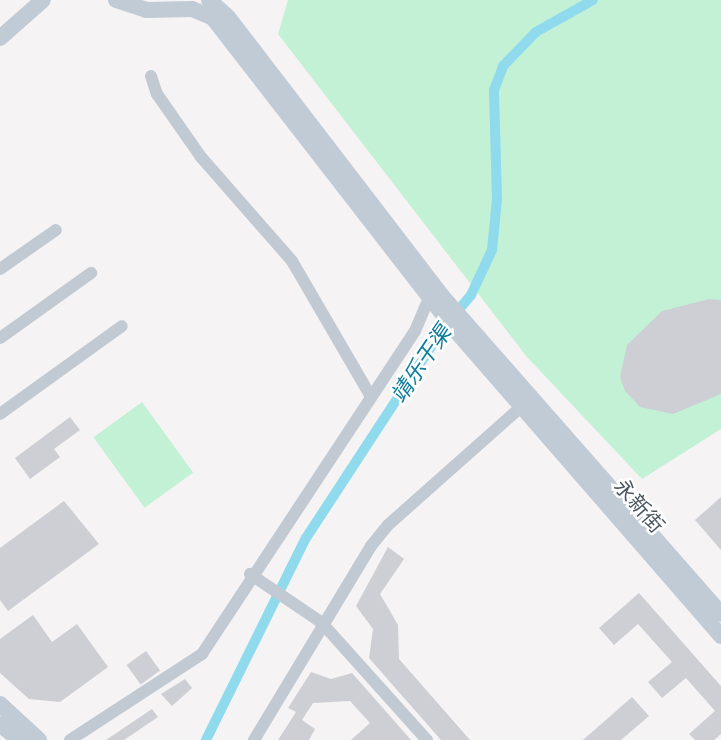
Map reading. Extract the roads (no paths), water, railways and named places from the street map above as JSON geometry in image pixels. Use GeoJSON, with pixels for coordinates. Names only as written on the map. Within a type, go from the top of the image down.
{"type":"FeatureCollection","features":[{"type":"Feature","properties":{"kind":"street"},"geometry":{"type":"LineString","coordinates":[[0,38],[43,0]]}},
{"type":"Feature","properties":{"kind":"street"},"geometry":{"type":"LineString","coordinates":[[116,0],[146,10],[192,9],[213,18],[435,299],[528,401],[388,525],[321,622],[254,740]]}},
{"type":"Feature","properties":{"kind":"street"},"geometry":{"type":"LineString","coordinates":[[209,0],[228,17],[435,299]]}},
{"type":"Feature","properties":{"kind":"street"},"geometry":{"type":"LineString","coordinates":[[150,76],[157,94],[201,157],[292,261],[370,395]]}},
{"type":"Feature","properties":{"kind":"street"},"geometry":{"type":"LineString","coordinates":[[0,269],[56,230]]}},
{"type":"Feature","properties":{"kind":"street"},"geometry":{"type":"LineString","coordinates":[[0,338],[91,273]]}},
{"type":"Feature","properties":{"kind":"street"},"geometry":{"type":"LineString","coordinates":[[70,740],[202,654],[250,574],[435,299]]}},
{"type":"Feature","properties":{"kind":"street"},"geometry":{"type":"LineString","coordinates":[[0,414],[122,326]]}},
{"type":"Feature","properties":{"kind":"street","name":"永新街"},"geometry":{"type":"LineString","coordinates":[[528,401],[721,614]]}},
{"type":"Feature","properties":{"kind":"street","name":"永新街"},"geometry":{"type":"LineString","coordinates":[[528,401],[721,636]]}},
{"type":"Feature","properties":{"kind":"street"},"geometry":{"type":"LineString","coordinates":[[250,574],[321,622],[427,740]]}},
{"type":"Feature","properties":{"kind":"street"},"geometry":{"type":"LineString","coordinates":[[0,704],[37,739]]}},
{"type":"Feature","properties":{"kind":"street"},"geometry":{"type":"LineString","coordinates":[[0,724],[19,740]]}},
{"type":"Feature","properties":{"kind":"waterway","name":"靖乐干渠"},"geometry":{"type":"LineString","coordinates":[[206,740],[306,538],[444,327],[471,295],[492,250],[497,199],[494,90],[503,66],[536,32],[593,0]]}}]}
